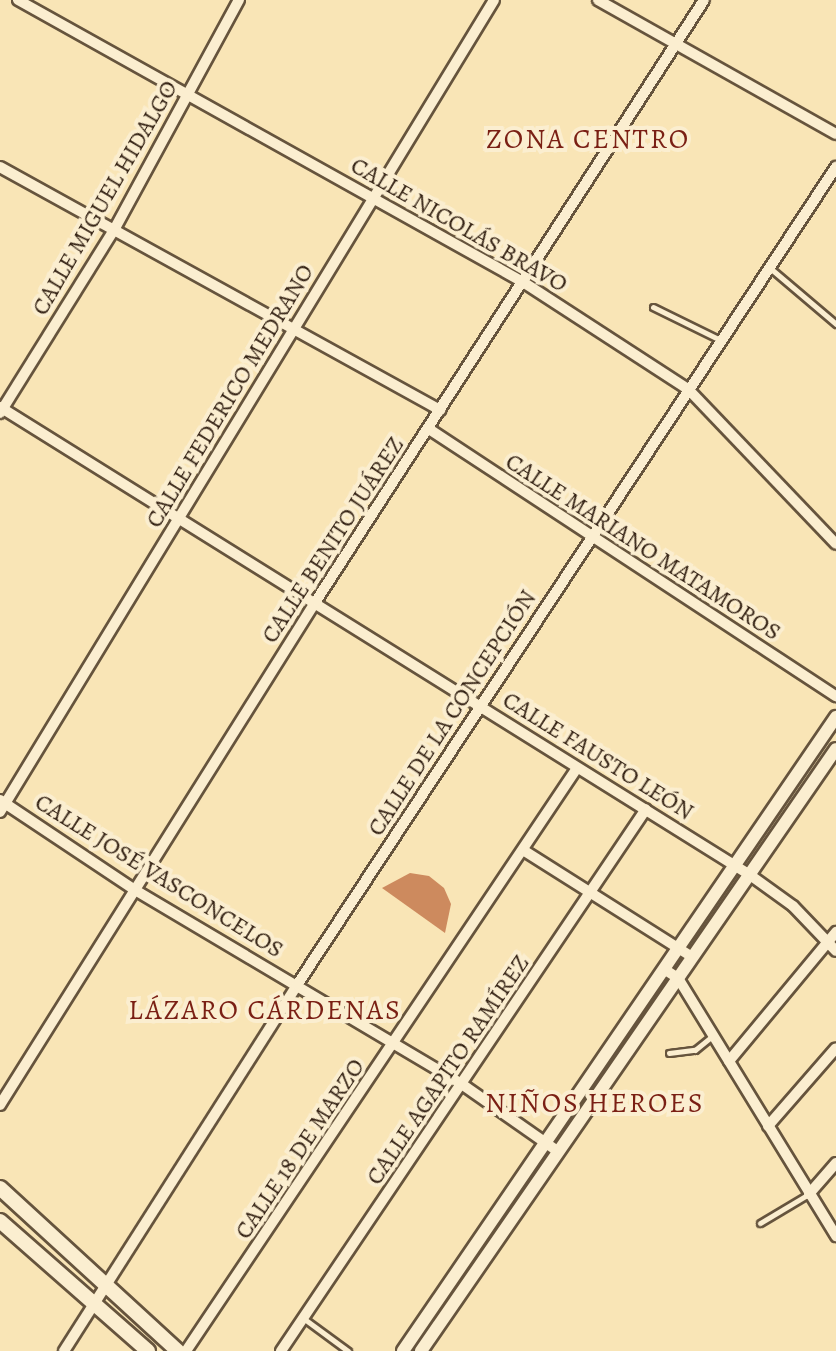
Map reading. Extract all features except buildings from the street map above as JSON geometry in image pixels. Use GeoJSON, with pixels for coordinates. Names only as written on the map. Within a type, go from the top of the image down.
{"type":"FeatureCollection","features":[{"type":"Feature","properties":{"kind":"main road"},"geometry":{"type":"LineString","coordinates":[[0,1188],[178,1351]]}},
{"type":"Feature","properties":{"kind":"main road"},"geometry":{"type":"LineString","coordinates":[[0,1221],[96,1301],[148,1351]]}},
{"type":"Feature","properties":{"kind":"street","name":"CALLE NICOLÁS BRAVO"},"geometry":{"type":"LineString","coordinates":[[18,0],[523,282],[688,389],[836,544]]}},
{"type":"Feature","properties":{"kind":"street","name":"CALLE MIGUEL HIDALGO"},"geometry":{"type":"LineString","coordinates":[[1,410],[114,230],[239,0]]}},
{"type":"Feature","properties":{"kind":"street","name":"CALLE FEDERICO MEDRANO"},"geometry":{"type":"LineString","coordinates":[[2,805],[181,518],[291,330],[494,0]]}},
{"type":"Feature","properties":{"kind":"street"},"geometry":{"type":"LineString","coordinates":[[598,0],[836,134]]}},
{"type":"Feature","properties":{"kind":"street","name":"CALLE BENITO JUÁREZ"},"geometry":{"type":"LineString","coordinates":[[0,1105],[316,601],[704,0]]}},
{"type":"Feature","properties":{"kind":"street"},"geometry":{"type":"LineString","coordinates":[[0,167],[440,410]]}},
{"type":"Feature","properties":{"kind":"street","name":"CALLE DE LA CONCEPCIÓN"},"geometry":{"type":"LineString","coordinates":[[64,1351],[297,985],[836,167]]}},
{"type":"Feature","properties":{"kind":"street","name":"CALLE FAUSTO LEÓN"},"geometry":{"type":"LineString","coordinates":[[1,410],[316,601],[750,875],[832,936],[836,951]]}},
{"type":"Feature","properties":{"kind":"street","name":"CALLE MARIANO MATAMOROS"},"geometry":{"type":"LineString","coordinates":[[429,429],[836,696]]}},
{"type":"Feature","properties":{"kind":"street"},"geometry":{"type":"LineString","coordinates":[[403,1351],[836,717]]}},
{"type":"Feature","properties":{"kind":"street"},"geometry":{"type":"LineString","coordinates":[[421,1351],[556,1150],[836,749]]}},
{"type":"Feature","properties":{"kind":"street","name":"CALLE 18 DE MARZO"},"geometry":{"type":"LineString","coordinates":[[186,1351],[394,1046],[577,768]]}},
{"type":"Feature","properties":{"kind":"street","name":"CALLE JOSÉ VASCONCELOS"},"geometry":{"type":"LineString","coordinates":[[2,805],[135,890],[463,1085],[556,1150]]}},
{"type":"Feature","properties":{"kind":"street","name":"CALLE AGAPITO RAMÍREZ"},"geometry":{"type":"LineString","coordinates":[[281,1351],[646,809]]}},
{"type":"Feature","properties":{"kind":"street"},"geometry":{"type":"LineString","coordinates":[[523,850],[692,957]]}},
{"type":"Feature","properties":{"kind":"street"},"geometry":{"type":"LineString","coordinates":[[729,1061],[832,936]]}},
{"type":"Feature","properties":{"kind":"street"},"geometry":{"type":"LineString","coordinates":[[664,969],[678,978],[836,1236]]}},
{"type":"Feature","properties":{"kind":"street"},"geometry":{"type":"LineString","coordinates":[[768,1126],[836,1048]]}},
{"type":"Feature","properties":{"kind":"street"},"geometry":{"type":"LineString","coordinates":[[809,1194],[836,1163]]}},
{"type":"Feature","properties":{"kind":"lane"},"geometry":{"type":"LineString","coordinates":[[770,267],[836,324]]}},
{"type":"Feature","properties":{"kind":"lane"},"geometry":{"type":"LineString","coordinates":[[653,307],[721,340]]}},
{"type":"Feature","properties":{"kind":"lane"},"geometry":{"type":"LineString","coordinates":[[669,1053],[695,1050],[713,1035]]}},
{"type":"Feature","properties":{"kind":"lane"},"geometry":{"type":"LineString","coordinates":[[760,1223],[809,1194]]}},
{"type":"Feature","properties":{"kind":"lane"},"geometry":{"type":"LineString","coordinates":[[303,1318],[348,1351]]}},
{"type":"Feature","properties":{"kind":"district","name":"ZONA CENTRO"},"geometry":{"type":"Point","coordinates":[588,139]}},
{"type":"Feature","properties":{"kind":"district","name":"LÁZARO CÁRDENAS"},"geometry":{"type":"Point","coordinates":[265,1010]}},
{"type":"Feature","properties":{"kind":"district","name":"NIÑOS HEROES"},"geometry":{"type":"Point","coordinates":[595,1103]}}]}
